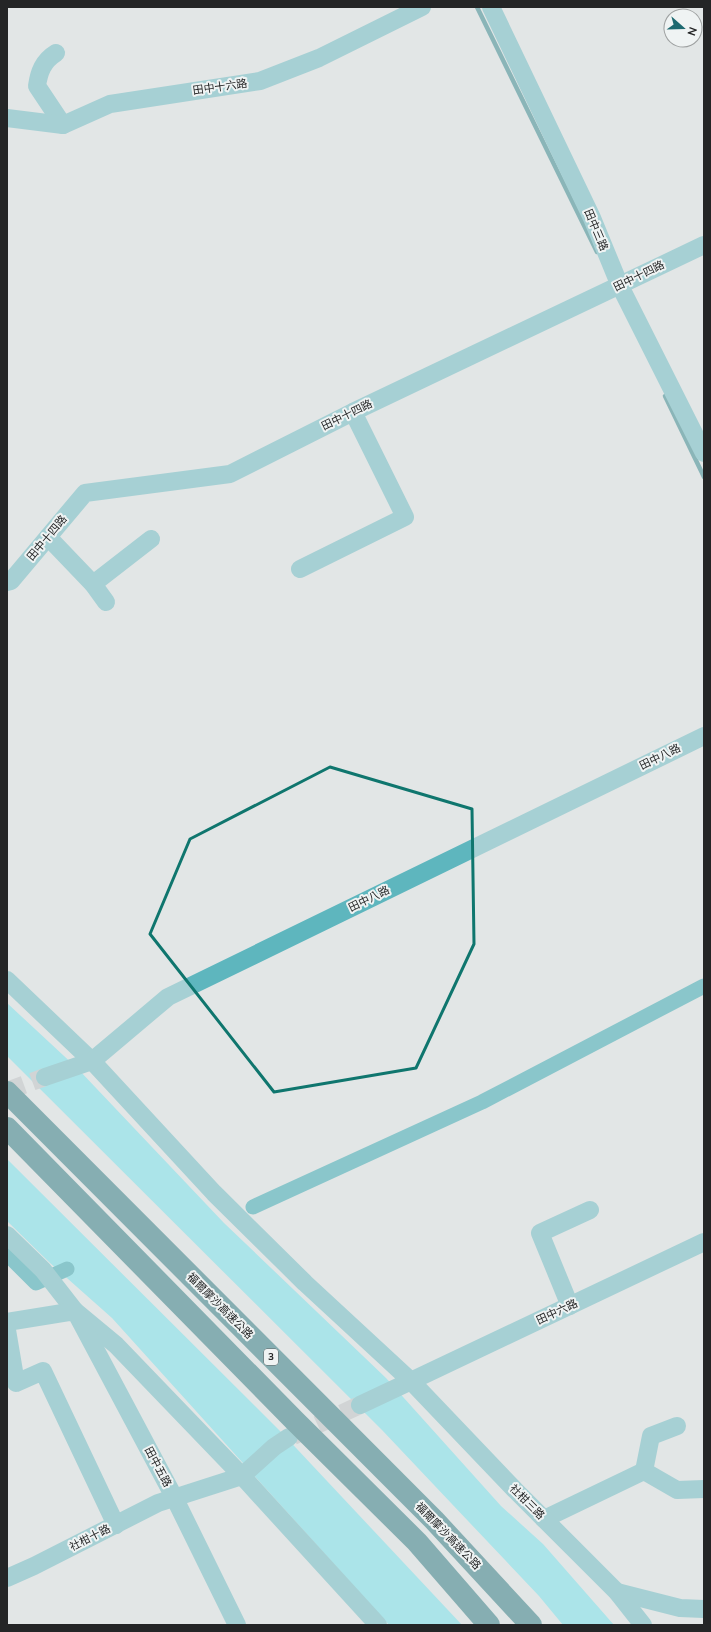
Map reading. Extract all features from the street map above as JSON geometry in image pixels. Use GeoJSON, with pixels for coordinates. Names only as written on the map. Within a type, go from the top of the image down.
{"type":"FeatureCollection","features":[{"type":"Feature","properties":{"kind":"highway","name":"福爾摩沙高速公路"},"geometry":{"type":"LineString","coordinates":[[7,1092],[434,1520],[531,1625]]}},
{"type":"Feature","properties":{"kind":"highway"},"geometry":{"type":"LineString","coordinates":[[7,1128],[417,1542],[489,1625]]}},
{"type":"Feature","properties":{"kind":"street","name":"田中十六路"},"geometry":{"type":"LineString","coordinates":[[63,125],[110,104],[260,81],[319,58],[422,7]]}},
{"type":"Feature","properties":{"kind":"street","name":"田中三路"},"geometry":{"type":"LineString","coordinates":[[491,7],[592,218],[620,286],[704,453]]}},
{"type":"Feature","properties":{"kind":"street"},"geometry":{"type":"LineString","coordinates":[[56,52],[48,58],[39,72],[37,86],[63,125]]}},
{"type":"Feature","properties":{"kind":"street"},"geometry":{"type":"LineString","coordinates":[[7,118],[63,125]]}},
{"type":"Feature","properties":{"kind":"street","name":"田中十四路"},"geometry":{"type":"LineString","coordinates":[[7,582],[11,581],[85,493],[230,474],[353,412],[704,245]]}},
{"type":"Feature","properties":{"kind":"street"},"geometry":{"type":"LineString","coordinates":[[300,569],[405,516],[353,412]]}},
{"type":"Feature","properties":{"kind":"street"},"geometry":{"type":"LineString","coordinates":[[48,537],[93,584],[106,602]]}},
{"type":"Feature","properties":{"kind":"street"},"geometry":{"type":"LineString","coordinates":[[93,584],[151,539]]}},
{"type":"Feature","properties":{"kind":"street","name":"田中八路"},"geometry":{"type":"LineString","coordinates":[[45,1077],[92,1061],[168,997],[704,736]]}},
{"type":"Feature","properties":{"kind":"street","name":"社柑三路"},"geometry":{"type":"LineString","coordinates":[[7,980],[92,1061],[214,1193],[305,1283],[411,1381],[616,1592],[643,1625]]}},
{"type":"Feature","properties":{"kind":"street"},"geometry":{"type":"LineString","coordinates":[[570,1306],[540,1233],[590,1210]]}},
{"type":"Feature","properties":{"kind":"street"},"geometry":{"type":"LineString","coordinates":[[7,1235],[43,1270],[75,1310],[116,1345],[242,1476],[378,1625]]}},
{"type":"Feature","properties":{"kind":"street","name":"田中六路"},"geometry":{"type":"LineString","coordinates":[[360,1406],[704,1242]]}},
{"type":"Feature","properties":{"kind":"street"},"geometry":{"type":"LineString","coordinates":[[7,1322],[75,1310]]}},
{"type":"Feature","properties":{"kind":"street","name":"田中五路"},"geometry":{"type":"LineString","coordinates":[[75,1310],[174,1497],[237,1625]]}},
{"type":"Feature","properties":{"kind":"street"},"geometry":{"type":"LineString","coordinates":[[7,1330],[12,1385],[43,1371],[116,1525]]}},
{"type":"Feature","properties":{"kind":"street"},"geometry":{"type":"LineString","coordinates":[[644,1472],[651,1436],[677,1426]]}},
{"type":"Feature","properties":{"kind":"street"},"geometry":{"type":"LineString","coordinates":[[242,1476],[274,1447],[289,1437]]}},
{"type":"Feature","properties":{"kind":"street"},"geometry":{"type":"LineString","coordinates":[[544,1519],[644,1472]]}},
{"type":"Feature","properties":{"kind":"street"},"geometry":{"type":"LineString","coordinates":[[644,1472],[677,1490],[704,1489]]}},
{"type":"Feature","properties":{"kind":"street","name":"社柑十路"},"geometry":{"type":"LineString","coordinates":[[7,1578],[158,1503],[242,1476]]}},
{"type":"Feature","properties":{"kind":"street"},"geometry":{"type":"LineString","coordinates":[[616,1592],[680,1608],[704,1609]]}},
{"type":"Feature","properties":{"kind":"highlighted area"},"geometry":{"type":"Polygon","coordinates":[[[330,767],[472,809],[474,944],[416,1068],[274,1092],[150,934],[190,839],[330,767]]]}},
{"type":"Feature","properties":{"kind":"shaded area"},"geometry":{"type":"Polygon","coordinates":[[[7,1003],[78,1069],[224,1223],[386,1378],[501,1506],[543,1544],[614,1625],[563,1625],[539,1596],[382,1430],[7,1056],[7,1003]]]}},
{"type":"Feature","properties":{"kind":"shaded area"},"geometry":{"type":"Polygon","coordinates":[[[7,1159],[282,1433],[462,1625],[389,1625],[112,1318],[50,1263],[7,1221],[7,1159]]]}},
{"type":"Feature","properties":{"kind":"waterway"},"geometry":{"type":"LineString","coordinates":[[477,7],[597,252]]}},
{"type":"Feature","properties":{"kind":"waterway"},"geometry":{"type":"LineString","coordinates":[[665,396],[704,477]]}},
{"type":"Feature","properties":{"kind":"waterway"},"geometry":{"type":"LineString","coordinates":[[253,1207],[482,1102],[704,986]]}},
{"type":"Feature","properties":{"kind":"waterway"},"geometry":{"type":"LineString","coordinates":[[7,1254],[36,1283],[67,1269]]}},
{"type":"Feature","properties":{"kind":"tunnel"},"geometry":{"type":"LineString","coordinates":[[7,1091],[45,1077]]}},
{"type":"Feature","properties":{"kind":"tunnel"},"geometry":{"type":"LineString","coordinates":[[293,1436],[360,1405]]}}]}
